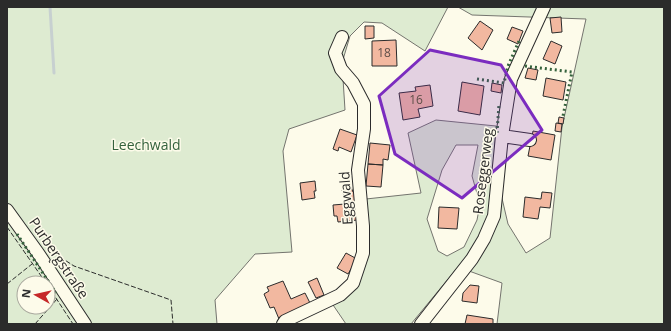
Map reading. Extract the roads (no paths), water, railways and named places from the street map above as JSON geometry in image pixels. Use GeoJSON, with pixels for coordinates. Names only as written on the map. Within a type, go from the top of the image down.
{"type":"FeatureCollection","features":[{"type":"Feature","properties":{"kind":"street","name":"Roseggerweg"},"geometry":{"type":"LineString","coordinates":[[421,324],[461,275],[490,227],[496,206],[502,136],[511,79],[544,7]]}},
{"type":"Feature","properties":{"kind":"street","name":"Eggwald"},"geometry":{"type":"LineString","coordinates":[[283,324],[340,295],[353,283],[363,253],[363,226],[358,170],[364,129],[364,104],[353,83],[341,69],[335,53],[342,37]]}},
{"type":"Feature","properties":{"kind":"street"},"geometry":{"type":"LineString","coordinates":[[502,136],[530,140]]}},
{"type":"Feature","properties":{"kind":"street","name":"Purbergstraße"},"geometry":{"type":"LineString","coordinates":[[7,210],[38,253],[85,324]]}},
{"type":"Feature","properties":{"kind":"waterway"},"geometry":{"type":"LineString","coordinates":[[50,7],[54,73]]}},
{"type":"Feature","properties":{"kind":"park label","name":"Leechwald"},"geometry":{"type":"Point","coordinates":[146,145]}}]}
